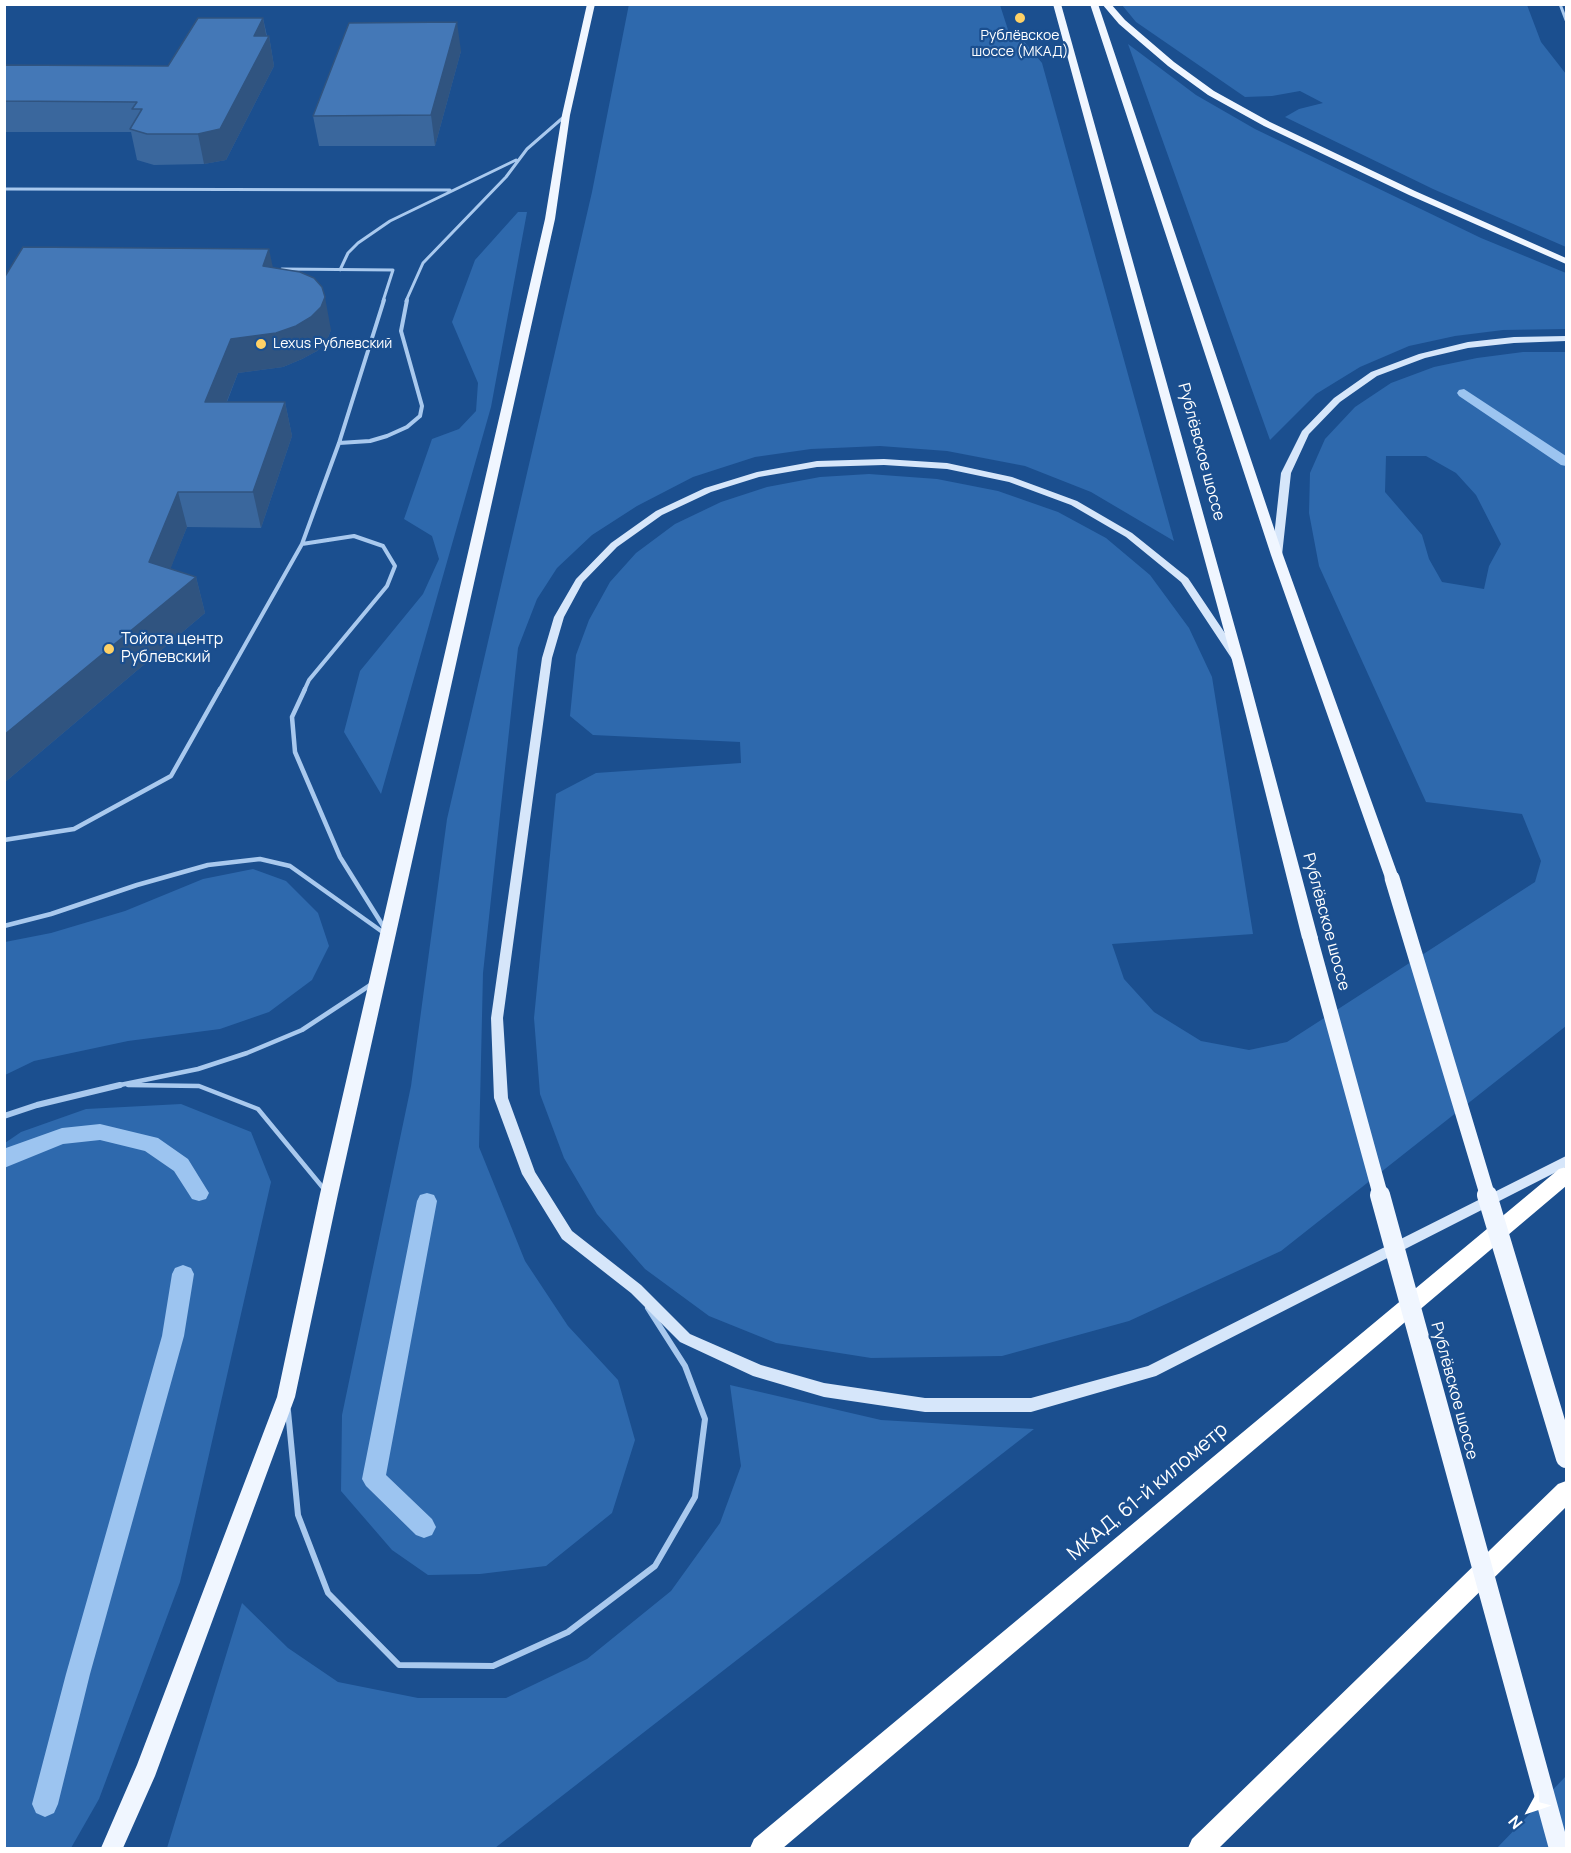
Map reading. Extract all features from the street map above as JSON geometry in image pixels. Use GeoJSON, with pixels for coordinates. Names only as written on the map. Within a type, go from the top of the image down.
{"type":"FeatureCollection","features":[{"type":"Feature","properties":{"kind":"highway","name":"МКАД, 61-й километр"},"geometry":{"type":"LineString","coordinates":[[763,1848],[1566,1175]]}},
{"type":"Feature","properties":{"kind":"highway"},"geometry":{"type":"LineString","coordinates":[[1201,1848],[1566,1492]]}},
{"type":"Feature","properties":{"kind":"main road"},"geometry":{"type":"LineString","coordinates":[[112,1848],[151,1757],[286,1397],[329,1194],[380,979],[550,219],[566,115],[591,4]]}},
{"type":"Feature","properties":{"kind":"main road","name":"Рублёвское шоссе"},"geometry":{"type":"LineString","coordinates":[[1057,4],[1238,660],[1310,938],[1559,1848]]}},
{"type":"Feature","properties":{"kind":"main road"},"geometry":{"type":"LineString","coordinates":[[1094,4],[1277,555],[1392,878],[1566,1458]]}},
{"type":"Feature","properties":{"kind":"main road"},"geometry":{"type":"LineString","coordinates":[[1106,4],[1122,22],[1171,64],[1211,93],[1268,124],[1412,193],[1566,261]]}},
{"type":"Feature","properties":{"kind":"street"},"geometry":{"type":"LineString","coordinates":[[1277,555],[1286,473],[1305,433],[1337,400],[1374,374],[1422,356],[1479,344],[1514,340],[1566,339]]}},
{"type":"Feature","properties":{"kind":"street"},"geometry":{"type":"LineString","coordinates":[[1238,660],[1185,580],[1129,535],[1074,503],[1012,480],[947,466],[884,462],[817,464],[757,475],[708,490],[659,513],[614,545],[579,581],[559,617],[547,658],[498,1018],[501,1098],[529,1174],[567,1235],[636,1289],[685,1338],[758,1371],[824,1390],[925,1405],[1031,1405],[1151,1371],[1566,1161]]}},
{"type":"Feature","properties":{"kind":"street"},"geometry":{"type":"LineString","coordinates":[[4,1116],[37,1105],[120,1085]]}},
{"type":"Feature","properties":{"kind":"lane"},"geometry":{"type":"LineString","coordinates":[[1560,4],[1566,20]]}},
{"type":"Feature","properties":{"kind":"lane"},"geometry":{"type":"LineString","coordinates":[[339,443],[370,441],[387,436],[407,427],[420,416],[422,406],[401,331],[406,301],[423,263],[444,238],[506,177],[518,159],[566,115]]}},
{"type":"Feature","properties":{"kind":"lane"},"geometry":{"type":"LineString","coordinates":[[340,270],[348,253],[358,243],[390,221],[518,159]]}},
{"type":"Feature","properties":{"kind":"lane"},"geometry":{"type":"LineString","coordinates":[[4,189],[450,190]]}},
{"type":"Feature","properties":{"kind":"lane"},"geometry":{"type":"LineString","coordinates":[[4,840],[74,829],[171,776],[302,544],[339,443],[393,270],[271,269]]}},
{"type":"Feature","properties":{"kind":"lane"},"geometry":{"type":"LineString","coordinates":[[302,544],[354,536],[383,546],[395,566],[387,586],[309,680],[292,717],[295,752],[340,857],[389,937]]}},
{"type":"Feature","properties":{"kind":"lane"},"geometry":{"type":"LineString","coordinates":[[4,926],[51,914],[137,885],[208,865],[260,859],[290,866],[389,937]]}},
{"type":"Feature","properties":{"kind":"lane"},"geometry":{"type":"LineString","coordinates":[[120,1085],[198,1069],[247,1053],[302,1030],[380,979]]}},
{"type":"Feature","properties":{"kind":"lane"},"geometry":{"type":"LineString","coordinates":[[120,1085],[200,1086],[258,1109],[329,1194]]}},
{"type":"Feature","properties":{"kind":"lane"},"geometry":{"type":"LineString","coordinates":[[286,1397],[298,1515],[328,1593],[399,1665],[493,1666],[568,1632],[655,1566],[695,1497],[705,1419],[685,1366],[636,1289]]}},
{"type":"Feature","properties":{"kind":"shaded area"},"geometry":{"type":"Polygon","coordinates":[[[629,4],[1000,5],[1011,39],[1022,39],[1042,63],[1174,541],[1091,492],[1025,466],[947,451],[880,446],[811,449],[755,457],[693,477],[637,506],[592,535],[557,568],[537,599],[518,648],[483,973],[479,1147],[525,1261],[568,1326],[618,1380],[635,1440],[612,1513],[546,1566],[480,1574],[428,1575],[392,1550],[341,1491],[342,1415],[411,1086],[447,819],[592,192],[629,4]]]}},
{"type":"Feature","properties":{"kind":"shaded area"},"geometry":{"type":"Polygon","coordinates":[[[1122,5],[1527,5],[1541,42],[1566,74],[1566,247],[1433,189],[1285,117],[1299,109],[1323,103],[1300,91],[1272,96],[1245,97],[1136,22],[1122,5]]]}},
{"type":"Feature","properties":{"kind":"shaded area"},"geometry":{"type":"Polygon","coordinates":[[[1128,44],[1196,95],[1255,129],[1481,238],[1566,273],[1566,329],[1503,330],[1455,336],[1409,346],[1360,367],[1316,394],[1270,440],[1128,44]]]}},
{"type":"Feature","properties":{"kind":"shaded area"},"geometry":{"type":"Polygon","coordinates":[[[518,212],[527,212],[491,407],[381,794],[344,732],[360,671],[423,594],[439,559],[432,536],[404,519],[432,439],[459,429],[476,411],[478,383],[452,322],[475,260],[518,212]]]}},
{"type":"Feature","properties":{"kind":"shaded area"},"geometry":{"type":"Polygon","coordinates":[[[1523,352],[1566,352],[1566,1026],[1281,1251],[1129,1321],[1002,1356],[871,1358],[776,1343],[709,1316],[645,1269],[597,1214],[564,1158],[540,1094],[534,1018],[556,794],[596,773],[741,763],[740,742],[593,735],[570,716],[576,655],[589,620],[610,582],[636,553],[675,524],[721,502],[767,487],[820,477],[869,474],[937,479],[998,491],[1058,512],[1106,538],[1150,575],[1189,628],[1212,677],[1253,934],[1112,944],[1124,979],[1154,1012],[1201,1041],[1249,1050],[1287,1042],[1535,882],[1541,861],[1522,814],[1426,802],[1319,566],[1309,513],[1310,473],[1325,439],[1355,407],[1391,383],[1434,367],[1523,352]],[[1386,456],[1385,492],[1422,535],[1429,559],[1442,582],[1484,589],[1489,566],[1501,544],[1476,495],[1456,473],[1426,456],[1386,456]]]}},
{"type":"Feature","properties":{"kind":"shaded area"},"geometry":{"type":"Polygon","coordinates":[[[253,869],[286,881],[318,913],[329,946],[312,980],[269,1012],[220,1029],[128,1041],[34,1061],[5,1075],[5,942],[51,933],[125,911],[203,879],[253,869]]]}},
{"type":"Feature","properties":{"kind":"shaded area"},"geometry":{"type":"Polygon","coordinates":[[[181,1104],[251,1132],[271,1182],[180,1582],[99,1799],[71,1848],[5,1848],[5,1143],[21,1132],[86,1109],[181,1104]]]}},
{"type":"Feature","properties":{"kind":"shaded area"},"geometry":{"type":"Polygon","coordinates":[[[730,1385],[881,1420],[1034,1429],[495,1848],[167,1848],[242,1603],[288,1648],[338,1682],[418,1698],[506,1698],[587,1659],[671,1591],[720,1523],[741,1466],[730,1385]]]}},
{"type":"Feature","properties":{"kind":"shaded area"},"geometry":{"type":"Polygon","coordinates":[[[1566,1776],[1566,1848],[1497,1848],[1566,1776]]]}},
{"type":"Feature","properties":{"kind":"building"},"geometry":{"type":"Polygon","coordinates":[[[198,18],[263,18],[254,36],[269,36],[220,129],[198,134],[147,134],[130,129],[142,109],[132,109],[137,102],[4,101],[4,65],[168,66],[198,18]]]}},
{"type":"Feature","properties":{"kind":"building"},"geometry":{"type":"Polygon","coordinates":[[[457,22],[431,115],[313,116],[349,23],[457,22]]]}},
{"type":"Feature","properties":{"kind":"building"},"geometry":{"type":"Polygon","coordinates":[[[23,247],[269,249],[263,266],[300,272],[314,278],[322,287],[325,297],[321,307],[311,317],[296,326],[276,333],[231,339],[205,402],[285,402],[253,492],[178,492],[149,562],[196,577],[4,735],[4,278],[23,247]]]}},
{"type":"Feature","properties":{"kind":"waterway"},"geometry":{"type":"LineString","coordinates":[[1464,393],[1566,462]]}},
{"type":"Feature","properties":{"kind":"waterway"},"geometry":{"type":"LineString","coordinates":[[4,1160],[13,1154],[62,1136],[100,1132],[151,1144],[181,1165],[199,1193]]}},
{"type":"Feature","properties":{"kind":"waterway"},"geometry":{"type":"LineString","coordinates":[[424,1527],[374,1479],[427,1201]]}},
{"type":"Feature","properties":{"kind":"waterway"},"geometry":{"type":"LineString","coordinates":[[45,1804],[78,1674],[173,1336],[183,1274]]}},
{"type":"Feature","properties":{"kind":"place","name":"Рублёвское шоссе (МКАД)"},"geometry":{"type":"Point","coordinates":[1020,18]}},
{"type":"Feature","properties":{"kind":"place","name":"Lexus Рублевский"},"geometry":{"type":"Point","coordinates":[261,344]}},
{"type":"Feature","properties":{"kind":"place","name":"Тойота центр Рублевский"},"geometry":{"type":"Point","coordinates":[109,649]}}]}
